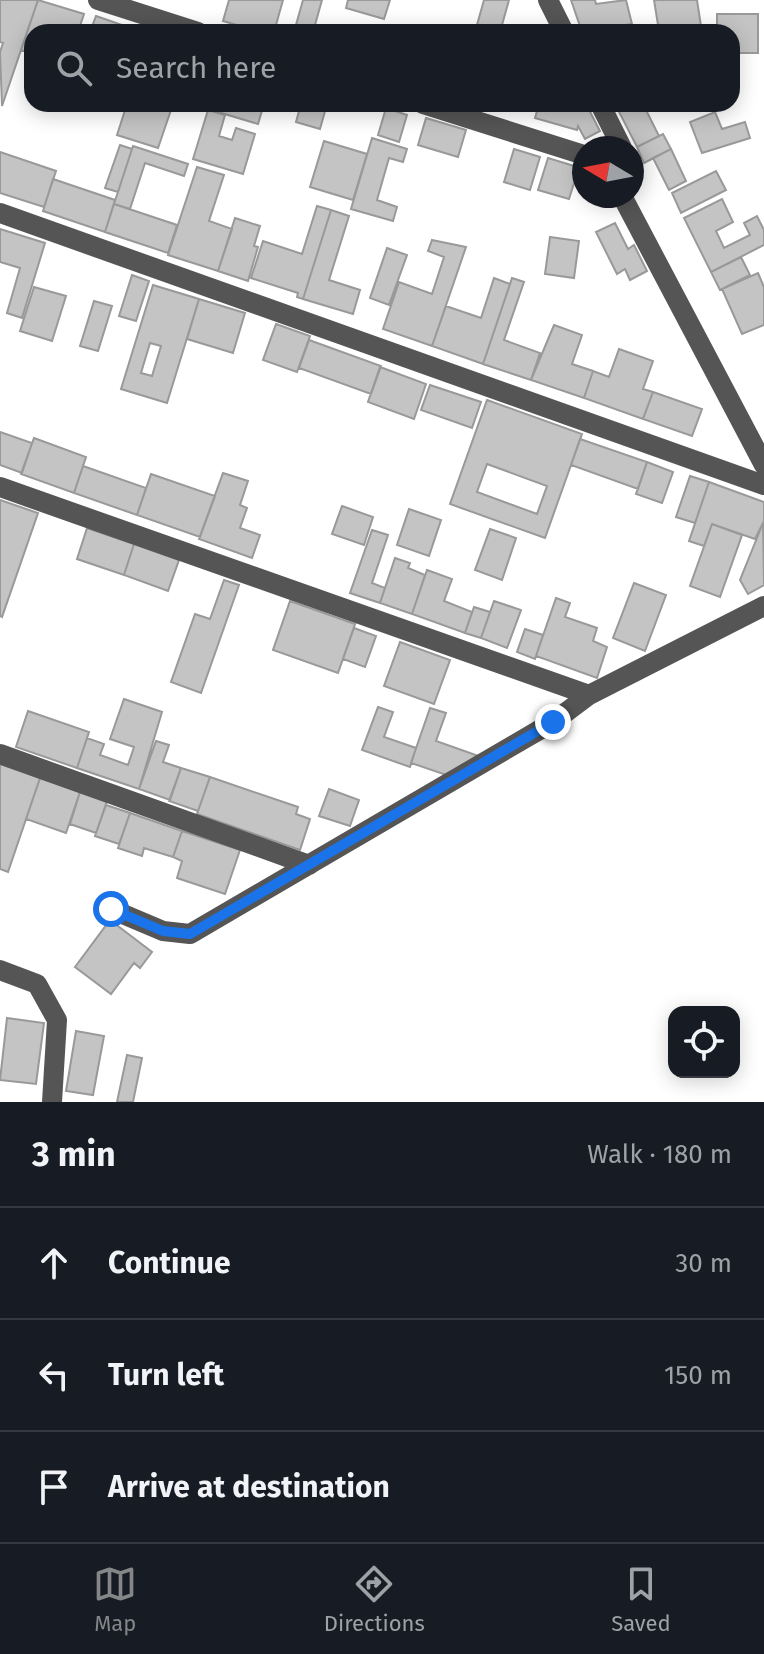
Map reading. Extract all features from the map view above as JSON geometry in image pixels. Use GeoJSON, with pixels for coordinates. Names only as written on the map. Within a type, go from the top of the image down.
{"type":"FeatureCollection","features":[{"type":"Feature","properties":{"kind":"street"},"geometry":{"type":"LineString","coordinates":[[98,0],[173,24]]}},
{"type":"Feature","properties":{"kind":"street"},"geometry":{"type":"LineString","coordinates":[[548,0],[560,24]]}},
{"type":"Feature","properties":{"kind":"street"},"geometry":{"type":"LineString","coordinates":[[448,112],[572,151]]}},
{"type":"Feature","properties":{"kind":"street"},"geometry":{"type":"LineString","coordinates":[[604,112],[616,136]]}},
{"type":"Feature","properties":{"kind":"street"},"geometry":{"type":"LineString","coordinates":[[628,208],[764,465]]}},
{"type":"Feature","properties":{"kind":"street"},"geometry":{"type":"LineString","coordinates":[[0,213],[764,485]]}},
{"type":"Feature","properties":{"kind":"street"},"geometry":{"type":"LineString","coordinates":[[0,487],[589,695]]}},
{"type":"Feature","properties":{"kind":"street"},"geometry":{"type":"LineString","coordinates":[[111,909],[163,931],[190,934],[553,722],[589,695],[764,606]]}},
{"type":"Feature","properties":{"kind":"street"},"geometry":{"type":"LineString","coordinates":[[0,754],[309,865]]}},
{"type":"Feature","properties":{"kind":"street"},"geometry":{"type":"LineString","coordinates":[[0,970],[37,984],[57,1020],[52,1102]]}},
{"type":"Feature","properties":{"kind":"building"},"geometry":{"type":"Polygon","coordinates":[[[0,0],[38,0],[30,24],[24,24],[24,41],[2,106],[0,52],[3,43],[0,42],[0,0]]]}},
{"type":"Feature","properties":{"kind":"building"},"geometry":{"type":"Polygon","coordinates":[[[38,0],[84,14],[81,24],[30,24],[38,0]]]}},
{"type":"Feature","properties":{"kind":"building"},"geometry":{"type":"Polygon","coordinates":[[[229,0],[283,0],[276,24],[233,24],[223,21],[229,0]]]}},
{"type":"Feature","properties":{"kind":"building"},"geometry":{"type":"Polygon","coordinates":[[[303,0],[322,0],[315,24],[296,24],[303,0]]]}},
{"type":"Feature","properties":{"kind":"building"},"geometry":{"type":"Polygon","coordinates":[[[348,0],[390,0],[384,19],[346,8],[348,0]]]}},
{"type":"Feature","properties":{"kind":"building"},"geometry":{"type":"Polygon","coordinates":[[[484,0],[509,0],[502,24],[477,24],[484,0]]]}},
{"type":"Feature","properties":{"kind":"building"},"geometry":{"type":"Polygon","coordinates":[[[571,0],[595,0],[596,4],[626,0],[632,24],[579,24],[571,0]]]}},
{"type":"Feature","properties":{"kind":"building"},"geometry":{"type":"Polygon","coordinates":[[[654,0],[697,0],[701,24],[658,24],[654,0]]]}},
{"type":"Feature","properties":{"kind":"building"},"geometry":{"type":"Polygon","coordinates":[[[717,14],[758,14],[758,53],[740,53],[740,24],[717,24],[717,14]]]}},
{"type":"Feature","properties":{"kind":"building"},"geometry":{"type":"Polygon","coordinates":[[[96,16],[119,24],[93,24],[96,16]]]}},
{"type":"Feature","properties":{"kind":"building"},"geometry":{"type":"Polygon","coordinates":[[[124,112],[170,112],[158,148],[117,135],[124,112]]]}},
{"type":"Feature","properties":{"kind":"building"},"geometry":{"type":"Polygon","coordinates":[[[207,112],[225,115],[219,136],[232,140],[236,128],[255,134],[243,174],[193,159],[207,112]]]}},
{"type":"Feature","properties":{"kind":"building"},"geometry":{"type":"Polygon","coordinates":[[[218,112],[262,112],[258,124],[218,112]]]}},
{"type":"Feature","properties":{"kind":"building"},"geometry":{"type":"Polygon","coordinates":[[[299,112],[325,112],[320,129],[296,122],[299,112]]]}},
{"type":"Feature","properties":{"kind":"building"},"geometry":{"type":"Polygon","coordinates":[[[385,112],[407,115],[399,142],[378,135],[385,112]]]}},
{"type":"Feature","properties":{"kind":"building"},"geometry":{"type":"Polygon","coordinates":[[[537,112],[590,112],[600,131],[583,136],[578,126],[577,130],[535,118],[537,112]]]}},
{"type":"Feature","properties":{"kind":"building"},"geometry":{"type":"Polygon","coordinates":[[[619,112],[647,112],[659,136],[644,144],[644,136],[631,136],[619,112]]]}},
{"type":"Feature","properties":{"kind":"building"},"geometry":{"type":"Polygon","coordinates":[[[715,112],[722,129],[745,122],[750,138],[702,153],[690,122],[715,112]]]}},
{"type":"Feature","properties":{"kind":"building"},"geometry":{"type":"Polygon","coordinates":[[[426,118],[466,130],[458,157],[418,145],[426,118]]]}},
{"type":"Feature","properties":{"kind":"building"},"geometry":{"type":"Polygon","coordinates":[[[663,134],[671,149],[644,163],[644,144],[663,134]]]}},
{"type":"Feature","properties":{"kind":"building"},"geometry":{"type":"Polygon","coordinates":[[[372,138],[407,149],[403,162],[389,158],[377,200],[397,207],[393,221],[351,209],[372,138]]]}},
{"type":"Feature","properties":{"kind":"building"},"geometry":{"type":"Polygon","coordinates":[[[324,141],[367,154],[353,200],[310,187],[324,141]]]}},
{"type":"Feature","properties":{"kind":"building"},"geometry":{"type":"Polygon","coordinates":[[[120,145],[132,149],[118,192],[105,188],[120,145]]]}},
{"type":"Feature","properties":{"kind":"building"},"geometry":{"type":"Polygon","coordinates":[[[133,146],[188,164],[184,176],[145,163],[130,209],[114,204],[133,146]]]}},
{"type":"Feature","properties":{"kind":"building"},"geometry":{"type":"Polygon","coordinates":[[[514,149],[540,157],[530,190],[504,182],[514,149]]]}},
{"type":"Feature","properties":{"kind":"building"},"geometry":{"type":"Polygon","coordinates":[[[671,149],[686,181],[669,190],[653,158],[671,149]]]}},
{"type":"Feature","properties":{"kind":"building"},"geometry":{"type":"Polygon","coordinates":[[[0,152],[56,171],[44,207],[0,193],[0,152]]]}},
{"type":"Feature","properties":{"kind":"building"},"geometry":{"type":"Polygon","coordinates":[[[548,158],[572,165],[569,199],[538,190],[548,158]]]}},
{"type":"Feature","properties":{"kind":"building"},"geometry":{"type":"Polygon","coordinates":[[[197,167],[224,175],[209,221],[232,229],[218,271],[168,255],[197,167]]]}},
{"type":"Feature","properties":{"kind":"building"},"geometry":{"type":"Polygon","coordinates":[[[716,171],[726,190],[681,213],[672,193],[716,171]]]}},
{"type":"Feature","properties":{"kind":"building"},"geometry":{"type":"Polygon","coordinates":[[[53,179],[115,200],[105,232],[43,211],[53,179]]]}},
{"type":"Feature","properties":{"kind":"building"},"geometry":{"type":"Polygon","coordinates":[[[722,199],[733,222],[716,231],[724,248],[750,235],[744,223],[757,216],[764,230],[764,245],[711,272],[684,218],[722,199]]]}},
{"type":"Feature","properties":{"kind":"building"},"geometry":{"type":"Polygon","coordinates":[[[114,204],[177,225],[168,253],[105,232],[114,204]]]}},
{"type":"Feature","properties":{"kind":"building"},"geometry":{"type":"Polygon","coordinates":[[[317,206],[331,210],[303,299],[297,297],[298,293],[251,278],[263,241],[302,254],[317,206]]]}},
{"type":"Feature","properties":{"kind":"building"},"geometry":{"type":"Polygon","coordinates":[[[331,210],[349,216],[329,280],[360,290],[353,314],[303,299],[331,210]]]}},
{"type":"Feature","properties":{"kind":"building"},"geometry":{"type":"Polygon","coordinates":[[[235,218],[260,226],[254,246],[258,247],[248,281],[218,271],[235,218]]]}},
{"type":"Feature","properties":{"kind":"building"},"geometry":{"type":"Polygon","coordinates":[[[615,223],[628,249],[634,245],[647,271],[630,280],[625,269],[617,274],[596,232],[615,223]]]}},
{"type":"Feature","properties":{"kind":"building"},"geometry":{"type":"Polygon","coordinates":[[[0,229],[45,243],[22,318],[7,313],[20,268],[0,262],[0,229]]]}},
{"type":"Feature","properties":{"kind":"building"},"geometry":{"type":"Polygon","coordinates":[[[550,237],[579,241],[574,278],[545,274],[550,237]]]}},
{"type":"Feature","properties":{"kind":"building"},"geometry":{"type":"Polygon","coordinates":[[[432,240],[466,247],[432,346],[383,329],[399,282],[432,294],[444,257],[428,251],[432,240]]]}},
{"type":"Feature","properties":{"kind":"building"},"geometry":{"type":"Polygon","coordinates":[[[387,248],[407,255],[389,305],[370,298],[387,248]]]}},
{"type":"Feature","properties":{"kind":"building"},"geometry":{"type":"Polygon","coordinates":[[[741,257],[750,275],[720,290],[711,272],[741,257]]]}},
{"type":"Feature","properties":{"kind":"building"},"geometry":{"type":"Polygon","coordinates":[[[758,273],[764,287],[764,325],[742,334],[722,289],[758,273]]]}},
{"type":"Feature","properties":{"kind":"building"},"geometry":{"type":"Polygon","coordinates":[[[132,275],[149,281],[136,321],[119,316],[132,275]]]}},
{"type":"Feature","properties":{"kind":"building"},"geometry":{"type":"Polygon","coordinates":[[[494,278],[510,284],[483,364],[432,346],[446,306],[481,318],[494,278]]]}},
{"type":"Feature","properties":{"kind":"building"},"geometry":{"type":"Polygon","coordinates":[[[512,278],[524,282],[504,340],[540,353],[531,380],[483,364],[512,278]]]}},
{"type":"Feature","properties":{"kind":"building"},"geometry":{"type":"Polygon","coordinates":[[[153,285],[199,299],[167,403],[121,389],[153,285]],[[150,343],[141,373],[152,376],[161,346],[150,343]]]}},
{"type":"Feature","properties":{"kind":"building"},"geometry":{"type":"Polygon","coordinates":[[[34,287],[66,296],[52,341],[20,331],[34,287]]]}},
{"type":"Feature","properties":{"kind":"building"},"geometry":{"type":"Polygon","coordinates":[[[199,299],[245,313],[233,353],[187,339],[199,299]]]}},
{"type":"Feature","properties":{"kind":"building"},"geometry":{"type":"Polygon","coordinates":[[[94,301],[112,306],[98,351],[80,346],[94,301]]]}},
{"type":"Feature","properties":{"kind":"building"},"geometry":{"type":"Polygon","coordinates":[[[276,324],[310,336],[297,372],[263,360],[276,324]]]}},
{"type":"Feature","properties":{"kind":"building"},"geometry":{"type":"Polygon","coordinates":[[[554,325],[582,335],[572,364],[593,371],[584,398],[531,380],[554,325]]]}},
{"type":"Feature","properties":{"kind":"building"},"geometry":{"type":"Polygon","coordinates":[[[309,340],[381,366],[371,394],[299,368],[309,340]]]}},
{"type":"Feature","properties":{"kind":"building"},"geometry":{"type":"Polygon","coordinates":[[[619,349],[653,361],[643,389],[653,392],[643,419],[584,398],[593,371],[609,377],[619,349]]]}},
{"type":"Feature","properties":{"kind":"building"},"geometry":{"type":"Polygon","coordinates":[[[380,367],[426,384],[414,419],[368,402],[380,367]]]}},
{"type":"Feature","properties":{"kind":"building"},"geometry":{"type":"Polygon","coordinates":[[[430,385],[481,402],[472,428],[421,410],[430,385]]]}},
{"type":"Feature","properties":{"kind":"building"},"geometry":{"type":"Polygon","coordinates":[[[653,392],[702,409],[692,436],[643,419],[653,392]]]}},
{"type":"Feature","properties":{"kind":"building"},"geometry":{"type":"Polygon","coordinates":[[[487,400],[582,434],[545,538],[450,504],[487,400]],[[487,464],[477,492],[537,514],[547,486],[487,464]]]}},
{"type":"Feature","properties":{"kind":"building"},"geometry":{"type":"Polygon","coordinates":[[[0,432],[32,443],[22,473],[0,465],[0,432]]]}},
{"type":"Feature","properties":{"kind":"building"},"geometry":{"type":"Polygon","coordinates":[[[34,438],[86,457],[74,493],[21,474],[34,438]]]}},
{"type":"Feature","properties":{"kind":"building"},"geometry":{"type":"Polygon","coordinates":[[[580,439],[647,462],[638,489],[571,465],[580,439]]]}},
{"type":"Feature","properties":{"kind":"building"},"geometry":{"type":"Polygon","coordinates":[[[647,462],[673,472],[662,503],[636,494],[647,462]]]}},
{"type":"Feature","properties":{"kind":"building"},"geometry":{"type":"Polygon","coordinates":[[[83,466],[146,488],[137,515],[74,493],[83,466]]]}},
{"type":"Feature","properties":{"kind":"building"},"geometry":{"type":"Polygon","coordinates":[[[223,473],[248,481],[240,505],[247,508],[240,528],[260,535],[252,558],[199,539],[223,473]]]}},
{"type":"Feature","properties":{"kind":"building"},"geometry":{"type":"Polygon","coordinates":[[[151,474],[215,496],[200,537],[137,515],[151,474]]]}},
{"type":"Feature","properties":{"kind":"building"},"geometry":{"type":"Polygon","coordinates":[[[690,476],[709,482],[695,523],[676,517],[690,476]]]}},
{"type":"Feature","properties":{"kind":"building"},"geometry":{"type":"Polygon","coordinates":[[[709,482],[764,502],[764,521],[755,539],[712,524],[704,546],[689,541],[709,482]]]}},
{"type":"Feature","properties":{"kind":"building"},"geometry":{"type":"Polygon","coordinates":[[[0,500],[38,513],[2,617],[0,616],[0,500]]]}},
{"type":"Feature","properties":{"kind":"building"},"geometry":{"type":"Polygon","coordinates":[[[342,506],[373,517],[364,545],[332,534],[342,506]]]}},
{"type":"Feature","properties":{"kind":"building"},"geometry":{"type":"Polygon","coordinates":[[[409,509],[441,520],[429,556],[397,545],[409,509]]]}},
{"type":"Feature","properties":{"kind":"building"},"geometry":{"type":"Polygon","coordinates":[[[763,523],[764,585],[748,594],[740,580],[763,523]]]}},
{"type":"Feature","properties":{"kind":"building"},"geometry":{"type":"Polygon","coordinates":[[[712,524],[742,535],[720,597],[690,586],[712,524]]]}},
{"type":"Feature","properties":{"kind":"building"},"geometry":{"type":"Polygon","coordinates":[[[87,528],[134,544],[124,575],[77,559],[87,528]]]}},
{"type":"Feature","properties":{"kind":"building"},"geometry":{"type":"Polygon","coordinates":[[[490,529],[516,538],[502,580],[475,570],[490,529]]]}},
{"type":"Feature","properties":{"kind":"building"},"geometry":{"type":"Polygon","coordinates":[[[372,530],[388,535],[372,583],[385,588],[380,603],[350,593],[372,530]]]}},
{"type":"Feature","properties":{"kind":"building"},"geometry":{"type":"Polygon","coordinates":[[[134,544],[179,560],[168,591],[124,575],[134,544]]]}},
{"type":"Feature","properties":{"kind":"building"},"geometry":{"type":"Polygon","coordinates":[[[395,558],[410,563],[408,568],[425,575],[412,614],[380,603],[395,558]]]}},
{"type":"Feature","properties":{"kind":"building"},"geometry":{"type":"Polygon","coordinates":[[[427,570],[452,579],[444,601],[472,612],[465,633],[412,614],[427,570]]]}},
{"type":"Feature","properties":{"kind":"building"},"geometry":{"type":"Polygon","coordinates":[[[224,580],[239,585],[201,693],[171,682],[195,614],[210,619],[224,580]]]}},
{"type":"Feature","properties":{"kind":"building"},"geometry":{"type":"Polygon","coordinates":[[[634,583],[666,595],[645,651],[613,638],[634,583]]]}},
{"type":"Feature","properties":{"kind":"building"},"geometry":{"type":"Polygon","coordinates":[[[556,598],[570,603],[565,617],[597,628],[593,641],[607,647],[597,678],[536,656],[556,598]]]}},
{"type":"Feature","properties":{"kind":"building"},"geometry":{"type":"Polygon","coordinates":[[[290,601],[355,624],[338,673],[273,650],[290,601]]]}},
{"type":"Feature","properties":{"kind":"building"},"geometry":{"type":"Polygon","coordinates":[[[494,601],[521,610],[507,648],[481,638],[494,601]]]}},
{"type":"Feature","properties":{"kind":"building"},"geometry":{"type":"Polygon","coordinates":[[[474,607],[490,612],[481,638],[465,633],[474,607]]]}},
{"type":"Feature","properties":{"kind":"building"},"geometry":{"type":"Polygon","coordinates":[[[354,628],[376,636],[365,667],[343,659],[354,628]]]}},
{"type":"Feature","properties":{"kind":"building"},"geometry":{"type":"Polygon","coordinates":[[[525,629],[543,635],[535,659],[517,652],[525,629]]]}},
{"type":"Feature","properties":{"kind":"building"},"geometry":{"type":"Polygon","coordinates":[[[400,642],[450,660],[434,704],[384,686],[400,642]]]}},
{"type":"Feature","properties":{"kind":"building"},"geometry":{"type":"Polygon","coordinates":[[[124,699],[162,712],[139,789],[77,768],[87,738],[104,744],[100,755],[128,765],[134,747],[110,739],[124,699]]]}},
{"type":"Feature","properties":{"kind":"building"},"geometry":{"type":"Polygon","coordinates":[[[378,707],[393,712],[384,737],[416,748],[410,767],[362,750],[378,707]]]}},
{"type":"Feature","properties":{"kind":"building"},"geometry":{"type":"Polygon","coordinates":[[[430,708],[446,713],[436,741],[484,758],[449,776],[411,763],[430,708]]]}},
{"type":"Feature","properties":{"kind":"building"},"geometry":{"type":"Polygon","coordinates":[[[28,711],[89,732],[77,768],[16,747],[28,711]]]}},
{"type":"Feature","properties":{"kind":"building"},"geometry":{"type":"Polygon","coordinates":[[[156,741],[169,745],[163,762],[181,768],[170,800],[139,789],[156,741]]]}},
{"type":"Feature","properties":{"kind":"building"},"geometry":{"type":"Polygon","coordinates":[[[0,764],[40,778],[8,872],[0,869],[0,764]]]}},
{"type":"Feature","properties":{"kind":"building"},"geometry":{"type":"Polygon","coordinates":[[[181,768],[210,777],[198,811],[169,801],[181,768]]]}},
{"type":"Feature","properties":{"kind":"building"},"geometry":{"type":"Polygon","coordinates":[[[210,777],[298,807],[296,814],[310,819],[300,850],[197,814],[210,777]]]}},
{"type":"Feature","properties":{"kind":"building"},"geometry":{"type":"Polygon","coordinates":[[[40,778],[80,792],[66,833],[26,819],[40,778]]]}},
{"type":"Feature","properties":{"kind":"building"},"geometry":{"type":"Polygon","coordinates":[[[329,789],[359,800],[350,826],[319,816],[329,789]]]}},
{"type":"Feature","properties":{"kind":"building"},"geometry":{"type":"Polygon","coordinates":[[[80,792],[107,801],[96,833],[70,824],[80,792]]]}},
{"type":"Feature","properties":{"kind":"building"},"geometry":{"type":"Polygon","coordinates":[[[106,805],[130,813],[119,844],[95,836],[106,805]]]}},
{"type":"Feature","properties":{"kind":"building"},"geometry":{"type":"Polygon","coordinates":[[[130,813],[182,831],[173,857],[144,848],[142,856],[118,848],[130,813]]]}},
{"type":"Feature","properties":{"kind":"building"},"geometry":{"type":"Polygon","coordinates":[[[182,831],[240,850],[225,894],[177,878],[182,861],[173,857],[182,831]]]}},
{"type":"Feature","properties":{"kind":"building"},"geometry":{"type":"Polygon","coordinates":[[[110,920],[152,952],[140,968],[134,963],[111,994],[75,967],[110,920]]]}},
{"type":"Feature","properties":{"kind":"building"},"geometry":{"type":"Polygon","coordinates":[[[7,1018],[44,1023],[36,1084],[0,1080],[7,1018]]]}},
{"type":"Feature","properties":{"kind":"building"},"geometry":{"type":"Polygon","coordinates":[[[76,1031],[104,1036],[93,1095],[66,1091],[76,1031]]]}},
{"type":"Feature","properties":{"kind":"building"},"geometry":{"type":"Polygon","coordinates":[[[127,1055],[142,1058],[133,1102],[117,1102],[127,1055]]]}},
{"type":"Feature","properties":{"kind":"route"},"geometry":{"type":"LineString","coordinates":[[111,909],[163,931],[177,935],[190,934],[553,722]]}}]}
